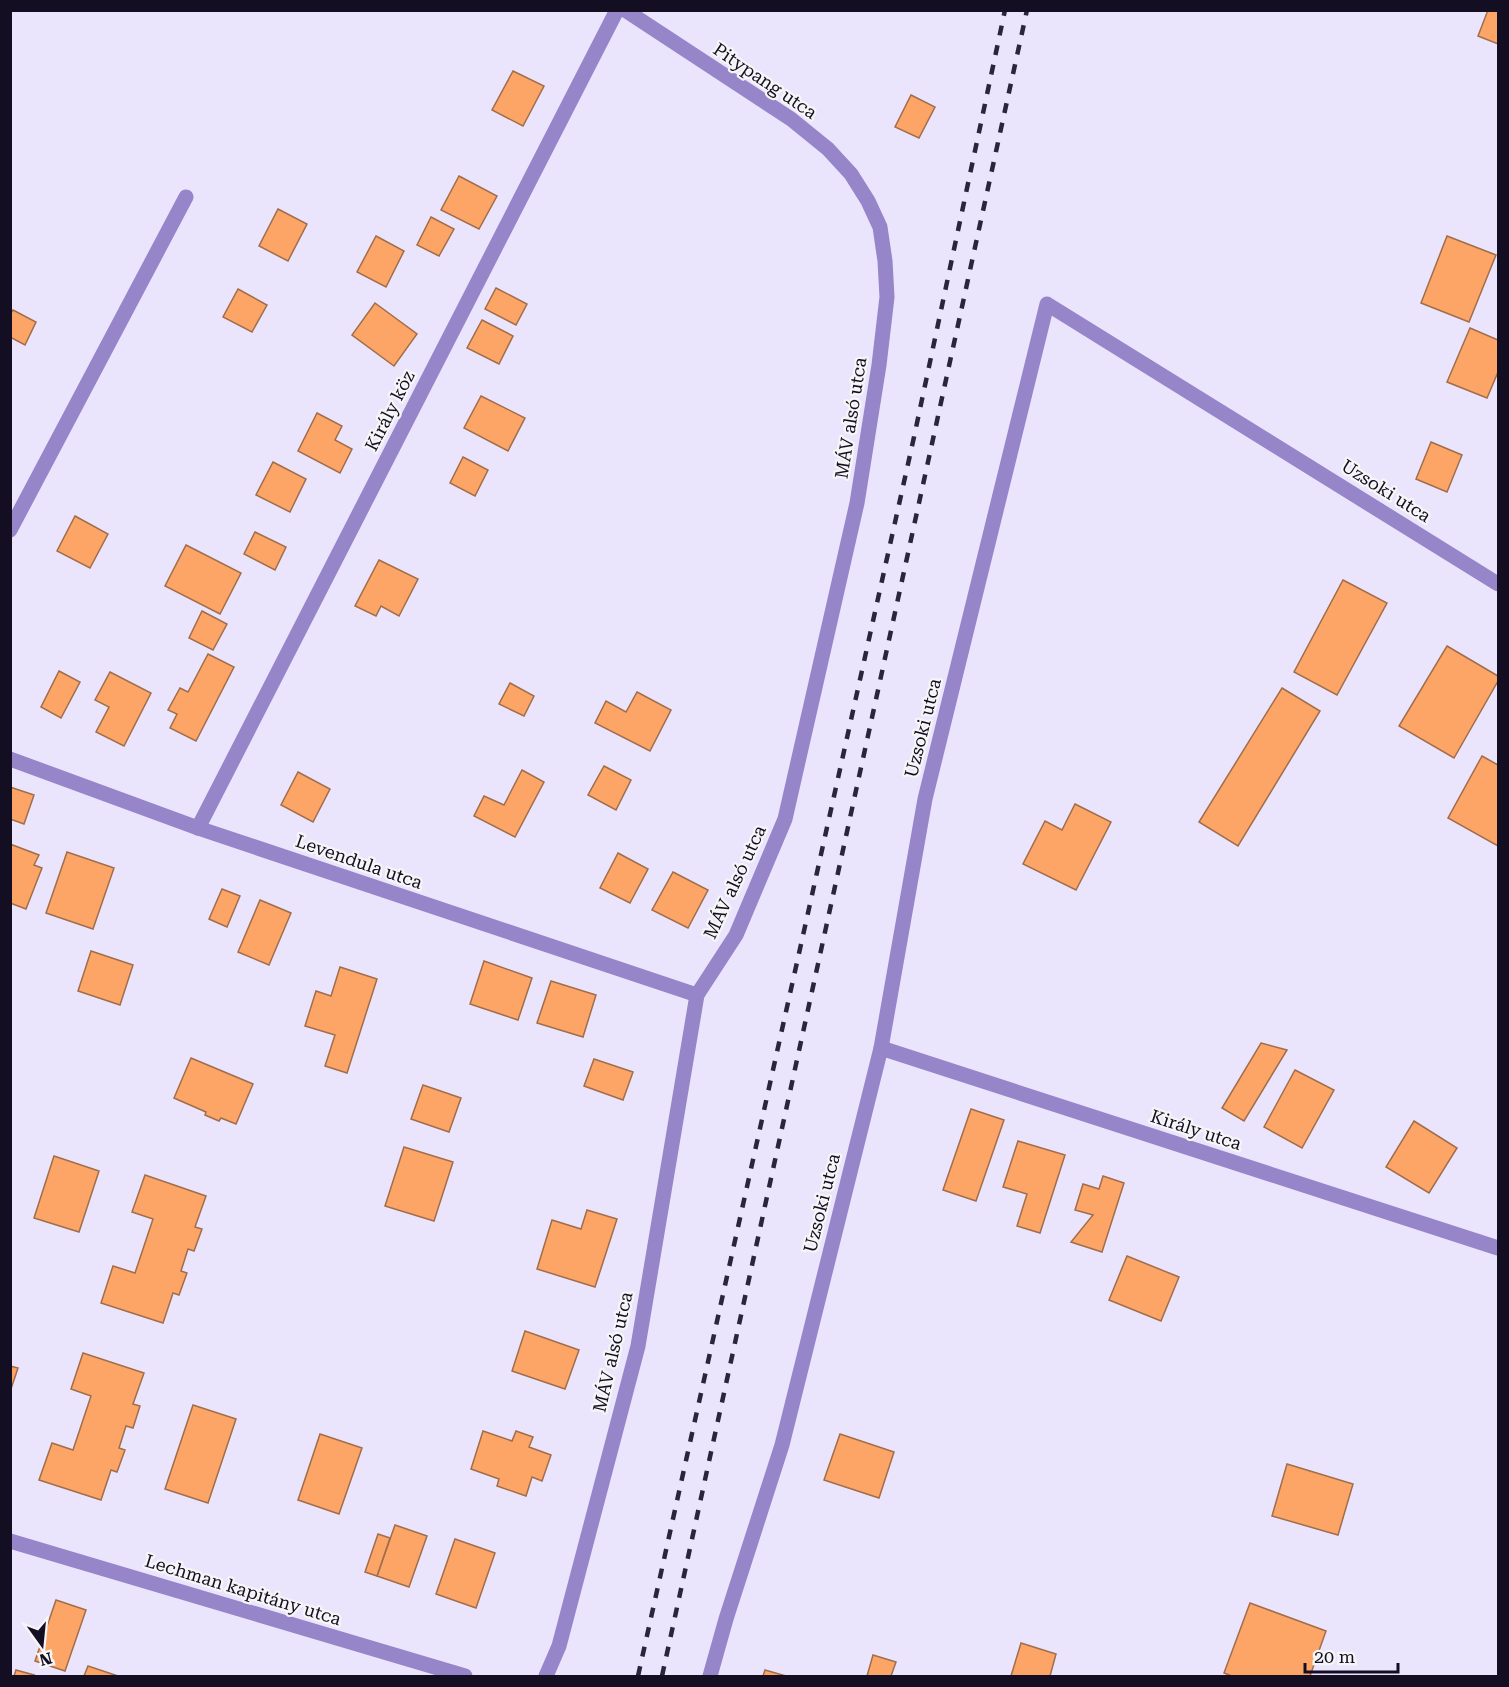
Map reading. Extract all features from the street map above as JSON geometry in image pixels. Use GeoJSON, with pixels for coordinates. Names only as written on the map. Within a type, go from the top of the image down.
{"type":"FeatureCollection","features":[{"type":"Feature","properties":{"kind":"street","name":"Király köz"},"geometry":{"type":"LineString","coordinates":[[198,828],[617,10]]}},
{"type":"Feature","properties":{"kind":"street","name":"Pitypang utca"},"geometry":{"type":"LineString","coordinates":[[625,10],[791,119],[828,149],[851,174],[868,201]]}},
{"type":"Feature","properties":{"kind":"street"},"geometry":{"type":"LineString","coordinates":[[10,530],[186,197]]}},
{"type":"Feature","properties":{"kind":"street","name":"MÁV alsó utca"},"geometry":{"type":"LineString","coordinates":[[546,1677],[559,1646],[638,1346],[697,996],[736,935],[785,819],[857,503],[879,365],[887,297],[880,227],[868,201]]}},
{"type":"Feature","properties":{"kind":"street","name":"Uzsoki utca"},"geometry":{"type":"LineString","coordinates":[[710,1677],[726,1619],[782,1445],[881,1048],[925,799],[1047,304],[1498,584]]}},
{"type":"Feature","properties":{"kind":"street","name":"Levendula utca"},"geometry":{"type":"LineString","coordinates":[[10,759],[198,828],[697,996]]}},
{"type":"Feature","properties":{"kind":"street","name":"Király utca"},"geometry":{"type":"LineString","coordinates":[[881,1048],[1498,1248]]}},
{"type":"Feature","properties":{"kind":"street","name":"Lechman kapitány utca"},"geometry":{"type":"LineString","coordinates":[[10,1541],[465,1677]]}},
{"type":"Feature","properties":{"kind":"building"},"geometry":{"type":"Polygon","coordinates":[[[1488,10],[1498,10],[1498,44],[1478,36],[1488,10]]]}},
{"type":"Feature","properties":{"kind":"building"},"geometry":{"type":"Polygon","coordinates":[[[513,71],[544,86],[523,126],[492,110],[513,71]]]}},
{"type":"Feature","properties":{"kind":"building"},"geometry":{"type":"Polygon","coordinates":[[[911,95],[935,107],[919,138],[895,127],[911,95]]]}},
{"type":"Feature","properties":{"kind":"building"},"geometry":{"type":"Polygon","coordinates":[[[459,176],[497,196],[479,229],[441,210],[459,176]]]}},
{"type":"Feature","properties":{"kind":"building"},"geometry":{"type":"Polygon","coordinates":[[[278,209],[307,224],[288,261],[259,246],[278,209]]]}},
{"type":"Feature","properties":{"kind":"building"},"geometry":{"type":"Polygon","coordinates":[[[431,217],[454,229],[439,256],[417,245],[431,217]]]}},
{"type":"Feature","properties":{"kind":"building"},"geometry":{"type":"Polygon","coordinates":[[[376,236],[404,251],[386,287],[357,272],[376,236]]]}},
{"type":"Feature","properties":{"kind":"building"},"geometry":{"type":"Polygon","coordinates":[[[1447,236],[1496,255],[1469,322],[1421,303],[1447,236]]]}},
{"type":"Feature","properties":{"kind":"building"},"geometry":{"type":"Polygon","coordinates":[[[496,288],[527,304],[516,325],[485,309],[496,288]]]}},
{"type":"Feature","properties":{"kind":"building"},"geometry":{"type":"Polygon","coordinates":[[[238,289],[267,305],[252,332],[223,317],[238,289]]]}},
{"type":"Feature","properties":{"kind":"building"},"geometry":{"type":"Polygon","coordinates":[[[375,303],[417,334],[394,366],[352,335],[375,303]]]}},
{"type":"Feature","properties":{"kind":"building"},"geometry":{"type":"Polygon","coordinates":[[[13,310],[36,322],[25,345],[10,337],[10,314],[13,310]]]}},
{"type":"Feature","properties":{"kind":"building"},"geometry":{"type":"Polygon","coordinates":[[[482,320],[513,336],[499,364],[467,348],[482,320]]]}},
{"type":"Feature","properties":{"kind":"building"},"geometry":{"type":"Polygon","coordinates":[[[1470,328],[1498,340],[1498,372],[1487,398],[1447,382],[1470,328]]]}},
{"type":"Feature","properties":{"kind":"building"},"geometry":{"type":"Polygon","coordinates":[[[481,396],[525,418],[508,451],[464,428],[481,396]]]}},
{"type":"Feature","properties":{"kind":"building"},"geometry":{"type":"Polygon","coordinates":[[[317,413],[342,426],[335,440],[352,449],[340,473],[298,451],[317,413]]]}},
{"type":"Feature","properties":{"kind":"building"},"geometry":{"type":"Polygon","coordinates":[[[1431,442],[1462,455],[1447,492],[1416,479],[1431,442]]]}},
{"type":"Feature","properties":{"kind":"building"},"geometry":{"type":"Polygon","coordinates":[[[463,457],[488,470],[475,496],[450,483],[463,457]]]}},
{"type":"Feature","properties":{"kind":"building"},"geometry":{"type":"Polygon","coordinates":[[[273,462],[306,479],[290,512],[256,495],[273,462]]]}},
{"type":"Feature","properties":{"kind":"building"},"geometry":{"type":"Polygon","coordinates":[[[75,516],[108,534],[90,568],[57,551],[75,516]]]}},
{"type":"Feature","properties":{"kind":"building"},"geometry":{"type":"Polygon","coordinates":[[[255,532],[286,547],[275,570],[244,554],[255,532]]]}},
{"type":"Feature","properties":{"kind":"building"},"geometry":{"type":"Polygon","coordinates":[[[186,545],[241,573],[220,614],[165,586],[186,545]]]}},
{"type":"Feature","properties":{"kind":"building"},"geometry":{"type":"Polygon","coordinates":[[[379,560],[418,579],[399,616],[381,606],[376,616],[355,606],[379,560]]]}},
{"type":"Feature","properties":{"kind":"building"},"geometry":{"type":"Polygon","coordinates":[[[1343,580],[1387,603],[1337,695],[1294,672],[1343,580]]]}},
{"type":"Feature","properties":{"kind":"building"},"geometry":{"type":"Polygon","coordinates":[[[202,611],[227,624],[213,650],[189,638],[202,611]]]}},
{"type":"Feature","properties":{"kind":"building"},"geometry":{"type":"Polygon","coordinates":[[[1447,646],[1498,676],[1498,681],[1454,758],[1399,726],[1447,646]]]}},
{"type":"Feature","properties":{"kind":"building"},"geometry":{"type":"Polygon","coordinates":[[[208,654],[234,667],[196,741],[170,728],[177,714],[168,710],[180,688],[188,692],[208,654]]]}},
{"type":"Feature","properties":{"kind":"building"},"geometry":{"type":"Polygon","coordinates":[[[59,671],[80,682],[61,718],[41,707],[59,671]]]}},
{"type":"Feature","properties":{"kind":"building"},"geometry":{"type":"Polygon","coordinates":[[[110,672],[151,693],[124,746],[96,732],[109,707],[95,700],[110,672]]]}},
{"type":"Feature","properties":{"kind":"building"},"geometry":{"type":"Polygon","coordinates":[[[510,683],[534,696],[524,716],[499,704],[510,683]]]}},
{"type":"Feature","properties":{"kind":"building"},"geometry":{"type":"Polygon","coordinates":[[[1282,688],[1320,711],[1238,846],[1199,822],[1282,688]]]}},
{"type":"Feature","properties":{"kind":"building"},"geometry":{"type":"Polygon","coordinates":[[[637,692],[671,710],[650,751],[595,723],[606,701],[626,712],[637,692]]]}},
{"type":"Feature","properties":{"kind":"building"},"geometry":{"type":"Polygon","coordinates":[[[1482,756],[1498,765],[1498,846],[1448,818],[1482,756]]]}},
{"type":"Feature","properties":{"kind":"building"},"geometry":{"type":"Polygon","coordinates":[[[604,766],[631,780],[616,810],[588,795],[604,766]]]}},
{"type":"Feature","properties":{"kind":"building"},"geometry":{"type":"Polygon","coordinates":[[[522,770],[544,782],[515,837],[474,816],[484,796],[504,805],[522,770]]]}},
{"type":"Feature","properties":{"kind":"building"},"geometry":{"type":"Polygon","coordinates":[[[298,772],[330,789],[313,822],[281,805],[298,772]]]}},
{"type":"Feature","properties":{"kind":"building"},"geometry":{"type":"Polygon","coordinates":[[[10,787],[34,795],[24,824],[10,819],[10,787]]]}},
{"type":"Feature","properties":{"kind":"building"},"geometry":{"type":"Polygon","coordinates":[[[1075,804],[1111,822],[1076,890],[1023,864],[1045,821],[1062,830],[1075,804]]]}},
{"type":"Feature","properties":{"kind":"building"},"geometry":{"type":"Polygon","coordinates":[[[10,844],[39,855],[34,865],[42,868],[26,909],[10,903],[10,844]]]}},
{"type":"Feature","properties":{"kind":"building"},"geometry":{"type":"Polygon","coordinates":[[[67,852],[114,868],[93,929],[46,913],[67,852]]]}},
{"type":"Feature","properties":{"kind":"building"},"geometry":{"type":"Polygon","coordinates":[[[618,853],[648,869],[630,903],[600,888],[618,853]]]}},
{"type":"Feature","properties":{"kind":"building"},"geometry":{"type":"Polygon","coordinates":[[[673,872],[708,890],[688,928],[652,910],[673,872]]]}},
{"type":"Feature","properties":{"kind":"building"},"geometry":{"type":"Polygon","coordinates":[[[222,889],[240,896],[227,927],[209,919],[222,889]]]}},
{"type":"Feature","properties":{"kind":"building"},"geometry":{"type":"Polygon","coordinates":[[[260,900],[291,913],[269,965],[238,952],[260,900]]]}},
{"type":"Feature","properties":{"kind":"building"},"geometry":{"type":"Polygon","coordinates":[[[91,951],[133,965],[120,1005],[78,991],[91,951]]]}},
{"type":"Feature","properties":{"kind":"building"},"geometry":{"type":"Polygon","coordinates":[[[484,961],[532,978],[518,1020],[470,1004],[484,961]]]}},
{"type":"Feature","properties":{"kind":"building"},"geometry":{"type":"Polygon","coordinates":[[[340,967],[377,979],[347,1073],[325,1066],[335,1035],[305,1026],[316,991],[331,996],[340,967]]]}},
{"type":"Feature","properties":{"kind":"building"},"geometry":{"type":"Polygon","coordinates":[[[551,981],[596,995],[583,1037],[537,1023],[551,981]]]}},
{"type":"Feature","properties":{"kind":"building"},"geometry":{"type":"Polygon","coordinates":[[[1261,1043],[1287,1050],[1244,1121],[1222,1108],[1261,1043]]]}},
{"type":"Feature","properties":{"kind":"building"},"geometry":{"type":"Polygon","coordinates":[[[191,1058],[253,1084],[236,1124],[221,1118],[219,1121],[205,1115],[206,1112],[174,1098],[191,1058]]]}},
{"type":"Feature","properties":{"kind":"building"},"geometry":{"type":"Polygon","coordinates":[[[594,1059],[633,1072],[623,1100],[584,1086],[594,1059]]]}},
{"type":"Feature","properties":{"kind":"building"},"geometry":{"type":"Polygon","coordinates":[[[1295,1070],[1334,1090],[1302,1148],[1264,1127],[1295,1070]]]}},
{"type":"Feature","properties":{"kind":"building"},"geometry":{"type":"Polygon","coordinates":[[[423,1085],[461,1098],[449,1132],[411,1119],[423,1085]]]}},
{"type":"Feature","properties":{"kind":"building"},"geometry":{"type":"Polygon","coordinates":[[[971,1109],[1004,1120],[976,1201],[943,1190],[971,1109]]]}},
{"type":"Feature","properties":{"kind":"building"},"geometry":{"type":"Polygon","coordinates":[[[1414,1121],[1457,1148],[1429,1193],[1386,1167],[1414,1121]]]}},
{"type":"Feature","properties":{"kind":"building"},"geometry":{"type":"Polygon","coordinates":[[[1018,1141],[1065,1155],[1040,1233],[1017,1226],[1027,1194],[1003,1187],[1018,1141]]]}},
{"type":"Feature","properties":{"kind":"building"},"geometry":{"type":"Polygon","coordinates":[[[404,1147],[453,1162],[434,1221],[385,1206],[404,1147]]]}},
{"type":"Feature","properties":{"kind":"building"},"geometry":{"type":"Polygon","coordinates":[[[54,1156],[99,1171],[79,1232],[34,1218],[54,1156]]]}},
{"type":"Feature","properties":{"kind":"building"},"geometry":{"type":"Polygon","coordinates":[[[145,1175],[206,1196],[195,1227],[202,1229],[194,1251],[188,1249],[181,1271],[187,1273],[179,1295],[173,1293],[163,1323],[101,1303],[113,1266],[135,1273],[153,1219],[132,1212],[145,1175]]]}},
{"type":"Feature","properties":{"kind":"building"},"geometry":{"type":"Polygon","coordinates":[[[1103,1176],[1124,1183],[1102,1252],[1071,1242],[1093,1215],[1075,1210],[1083,1184],[1099,1189],[1103,1176]]]}},
{"type":"Feature","properties":{"kind":"building"},"geometry":{"type":"Polygon","coordinates":[[[587,1210],[617,1219],[595,1287],[537,1269],[552,1220],[581,1229],[587,1210]]]}},
{"type":"Feature","properties":{"kind":"building"},"geometry":{"type":"Polygon","coordinates":[[[1127,1256],[1179,1277],[1161,1321],[1109,1300],[1127,1256]]]}},
{"type":"Feature","properties":{"kind":"building"},"geometry":{"type":"Polygon","coordinates":[[[525,1331],[579,1350],[565,1389],[512,1371],[525,1331]]]}},
{"type":"Feature","properties":{"kind":"building"},"geometry":{"type":"Polygon","coordinates":[[[83,1353],[144,1373],[133,1404],[140,1406],[133,1428],[126,1426],[119,1448],[125,1450],[117,1472],[111,1470],[101,1500],[39,1480],[52,1443],[73,1450],[91,1396],[71,1389],[83,1353]]]}},
{"type":"Feature","properties":{"kind":"building"},"geometry":{"type":"Polygon","coordinates":[[[10,1366],[18,1368],[10,1392],[10,1366]]]}},
{"type":"Feature","properties":{"kind":"building"},"geometry":{"type":"Polygon","coordinates":[[[193,1405],[236,1419],[208,1503],[165,1489],[193,1405]]]}},
{"type":"Feature","properties":{"kind":"building"},"geometry":{"type":"Polygon","coordinates":[[[483,1431],[512,1441],[516,1431],[533,1437],[529,1447],[551,1455],[542,1481],[532,1477],[526,1496],[497,1486],[499,1479],[471,1469],[483,1431]]]}},
{"type":"Feature","properties":{"kind":"building"},"geometry":{"type":"Polygon","coordinates":[[[320,1434],[362,1448],[339,1514],[298,1500],[320,1434]]]}},
{"type":"Feature","properties":{"kind":"building"},"geometry":{"type":"Polygon","coordinates":[[[840,1434],[894,1452],[879,1498],[824,1480],[840,1434]]]}},
{"type":"Feature","properties":{"kind":"building"},"geometry":{"type":"Polygon","coordinates":[[[1287,1464],[1353,1484],[1338,1535],[1272,1516],[1287,1464]]]}},
{"type":"Feature","properties":{"kind":"building"},"geometry":{"type":"Polygon","coordinates":[[[395,1525],[427,1536],[409,1587],[377,1576],[395,1525]]]}},
{"type":"Feature","properties":{"kind":"building"},"geometry":{"type":"Polygon","coordinates":[[[378,1534],[390,1538],[377,1576],[365,1572],[378,1534]]]}},
{"type":"Feature","properties":{"kind":"building"},"geometry":{"type":"Polygon","coordinates":[[[455,1539],[495,1553],[476,1608],[436,1594],[455,1539]]]}},
{"type":"Feature","properties":{"kind":"building"},"geometry":{"type":"Polygon","coordinates":[[[56,1600],[86,1610],[65,1671],[35,1661],[56,1600]]]}},
{"type":"Feature","properties":{"kind":"building"},"geometry":{"type":"Polygon","coordinates":[[[1250,1603],[1326,1631],[1310,1676],[1232,1676],[1224,1673],[1250,1603]]]}},
{"type":"Feature","properties":{"kind":"building"},"geometry":{"type":"Polygon","coordinates":[[[1021,1643],[1056,1654],[1050,1676],[1011,1676],[1021,1643]]]}},
{"type":"Feature","properties":{"kind":"building"},"geometry":{"type":"Polygon","coordinates":[[[873,1655],[896,1662],[891,1676],[867,1676],[873,1655]]]}},
{"type":"Feature","properties":{"kind":"building"},"geometry":{"type":"Polygon","coordinates":[[[88,1666],[118,1676],[84,1676],[88,1666]]]}},
{"type":"Feature","properties":{"kind":"building"},"geometry":{"type":"Polygon","coordinates":[[[16,1670],[34,1675],[14,1676],[16,1670]]]}},
{"type":"Feature","properties":{"kind":"building"},"geometry":{"type":"Polygon","coordinates":[[[765,1670],[786,1676],[763,1676],[765,1670]]]}},
{"type":"Feature","properties":{"kind":"railway"},"geometry":{"type":"LineString","coordinates":[[638,1676],[914,437],[1005,10]]}},
{"type":"Feature","properties":{"kind":"railway"},"geometry":{"type":"LineString","coordinates":[[662,1676],[1027,10]]}}]}
